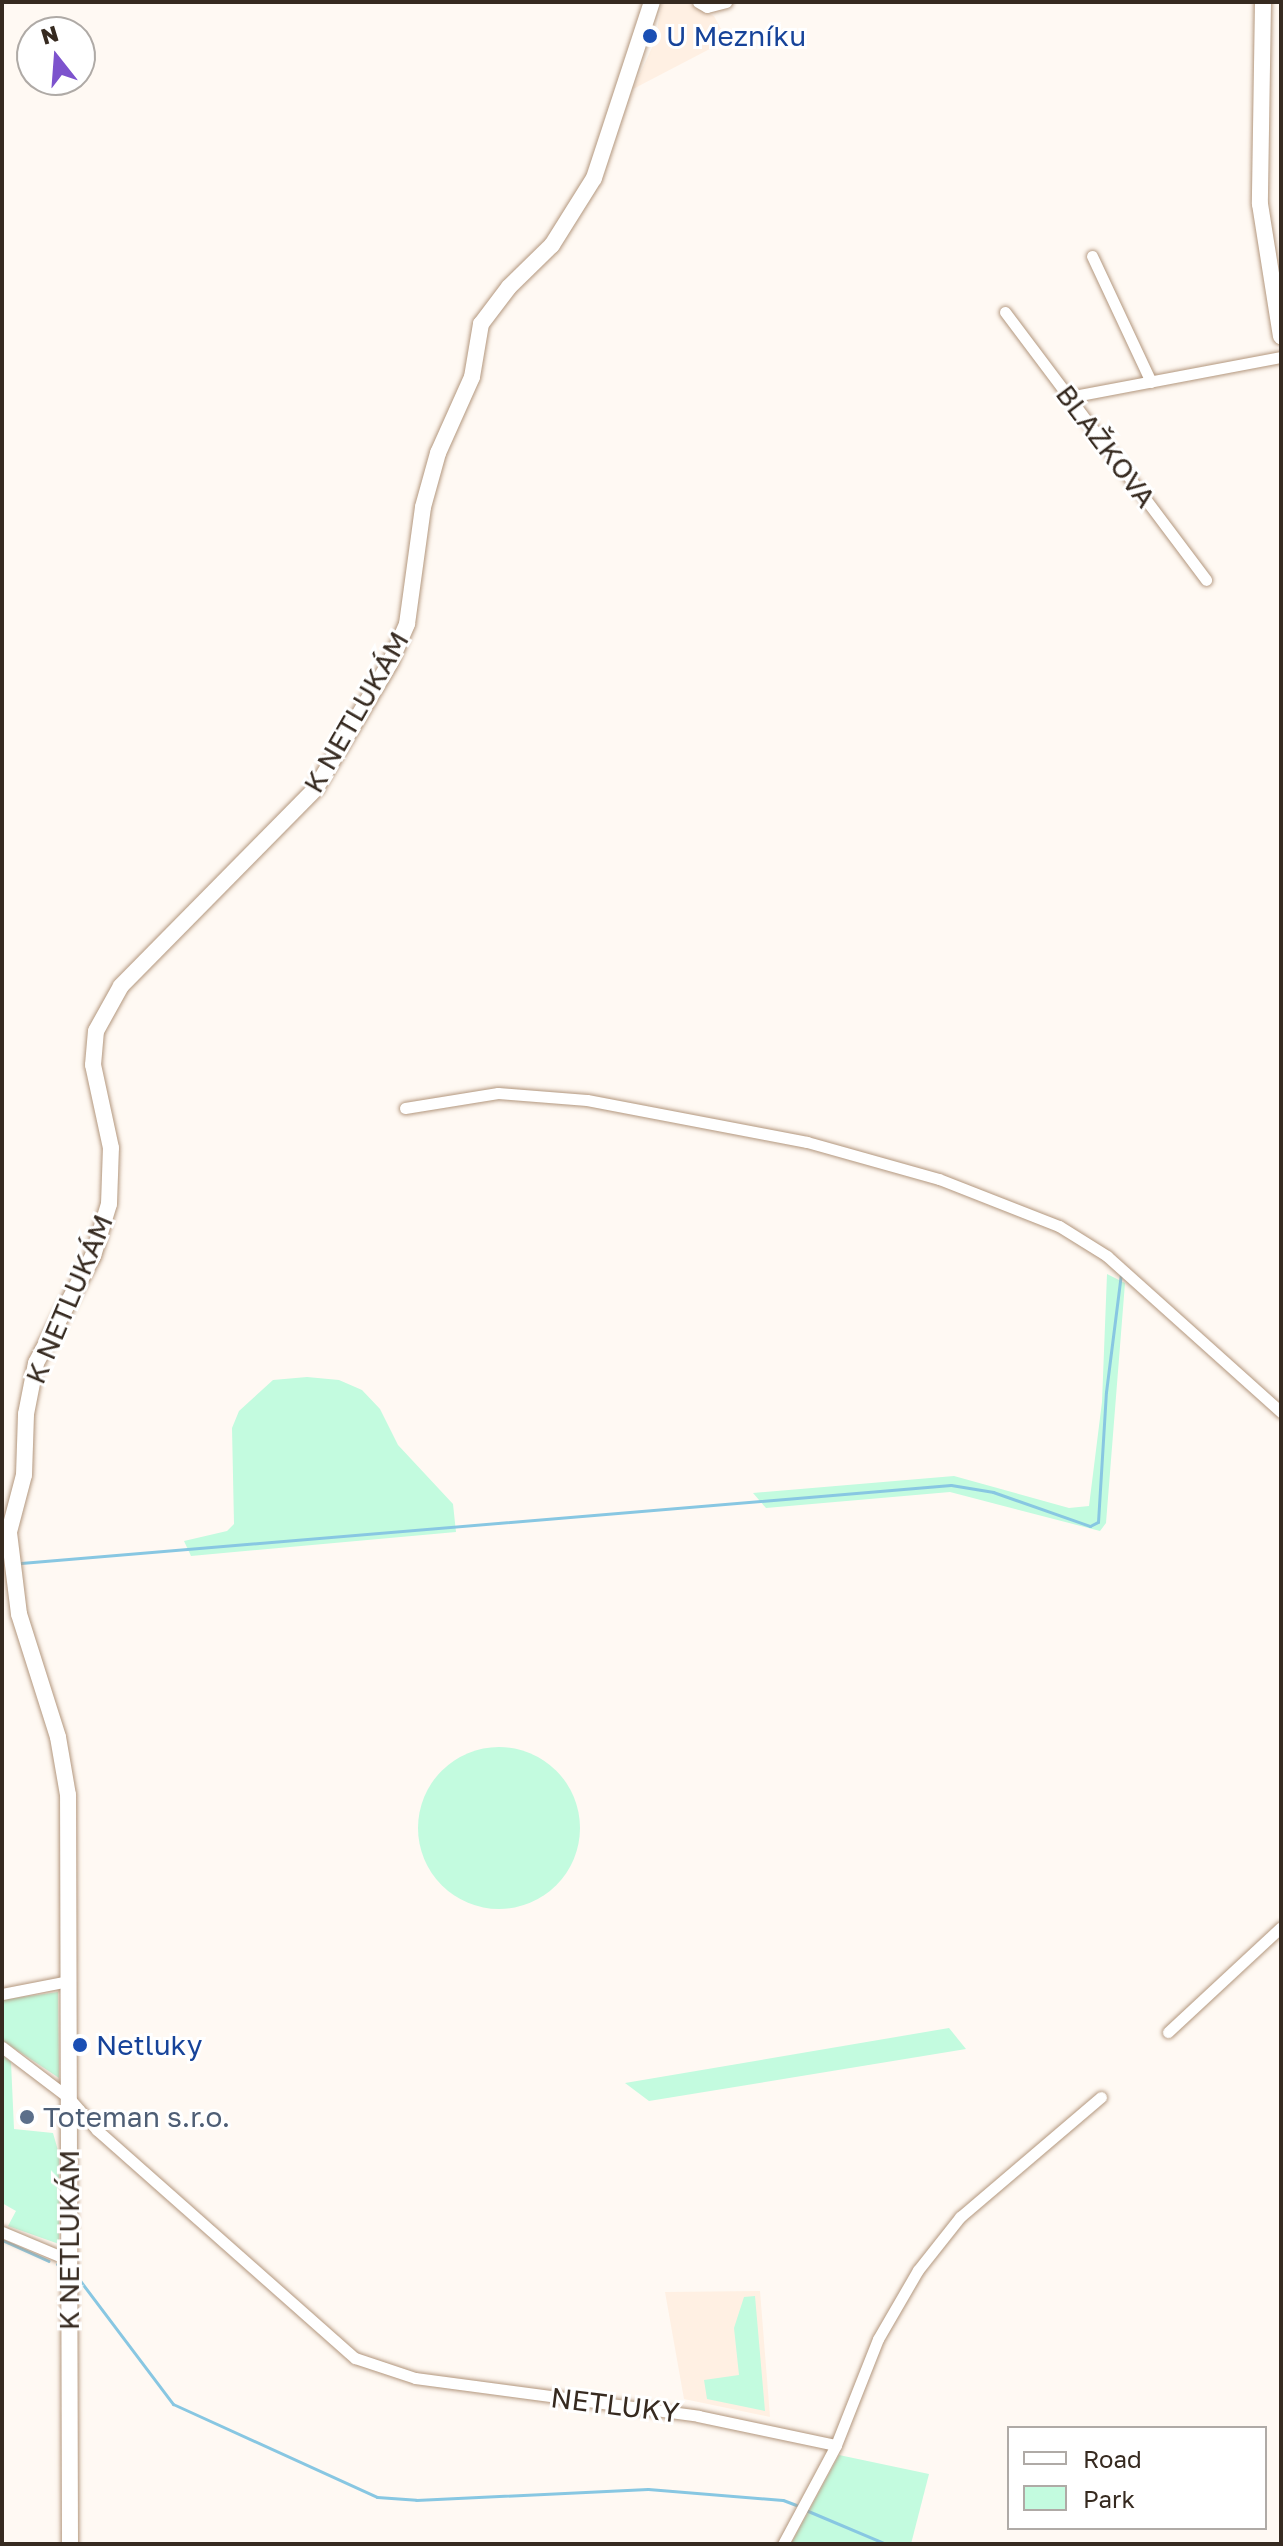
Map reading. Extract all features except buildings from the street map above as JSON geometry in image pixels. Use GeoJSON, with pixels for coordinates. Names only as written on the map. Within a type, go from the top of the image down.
{"type":"FeatureCollection","features":[{"type":"Feature","properties":{"kind":"street","name":"K NETLUKÁM"},"geometry":{"type":"LineString","coordinates":[[70,2544],[61,2257],[69,2098],[67,1778],[19,1614],[9,1532],[24,1475],[26,1414],[36,1363],[93,1256],[109,1204],[111,1148],[93,1065],[96,1031],[121,986],[316,788],[390,663],[407,624],[423,507],[438,453],[472,377],[486,314],[552,245],[594,178],[652,2]]}},
{"type":"Feature","properties":{"kind":"street"},"geometry":{"type":"LineString","coordinates":[[698,2],[707,7],[726,2]]}},
{"type":"Feature","properties":{"kind":"street"},"geometry":{"type":"LineString","coordinates":[[1263,2],[1260,204],[1281,336]]}},
{"type":"Feature","properties":{"kind":"street"},"geometry":{"type":"LineString","coordinates":[[1092,256],[1151,382]]}},
{"type":"Feature","properties":{"kind":"street","name":"BLAŽKOVA"},"geometry":{"type":"LineString","coordinates":[[1005,312],[1206,580]]}},
{"type":"Feature","properties":{"kind":"street"},"geometry":{"type":"LineString","coordinates":[[1069,397],[1281,357]]}},
{"type":"Feature","properties":{"kind":"street"},"geometry":{"type":"LineString","coordinates":[[405,1108],[498,1093],[587,1100],[807,1142],[952,1184],[1059,1226],[1107,1256],[1281,1412]]}},
{"type":"Feature","properties":{"kind":"street"},"geometry":{"type":"LineString","coordinates":[[1168,2032],[1281,1927]]}},
{"type":"Feature","properties":{"kind":"street"},"geometry":{"type":"LineString","coordinates":[[2,1994],[68,1981]]}},
{"type":"Feature","properties":{"kind":"street","name":"NETLUKY"},"geometry":{"type":"LineString","coordinates":[[2,2047],[69,2098],[109,2141],[355,2358],[415,2378],[698,2416],[836,2445]]}},
{"type":"Feature","properties":{"kind":"street"},"geometry":{"type":"LineString","coordinates":[[783,2544],[836,2445],[878,2339],[918,2270],[960,2217],[1101,2097]]}},
{"type":"Feature","properties":{"kind":"street"},"geometry":{"type":"LineString","coordinates":[[2,2232],[61,2257]]}},
{"type":"Feature","properties":{"kind":"shaded area"},"geometry":{"type":"Polygon","coordinates":[[[662,2],[685,2],[714,16],[727,40],[633,89],[655,41],[662,2]]]}},
{"type":"Feature","properties":{"kind":"shaded area"},"geometry":{"type":"Polygon","coordinates":[[[760,2291],[770,2417],[684,2399],[665,2292],[760,2291]]]}},
{"type":"Feature","properties":{"kind":"green space"},"geometry":{"type":"Polygon","coordinates":[[[1107,1274],[1125,1283],[1106,1523],[1100,1531],[950,1492],[766,1508],[753,1493],[954,1476],[1069,1508],[1089,1506],[1102,1402],[1107,1274]]]}},
{"type":"Feature","properties":{"kind":"green space"},"geometry":{"type":"Polygon","coordinates":[[[307,1377],[339,1380],[362,1390],[380,1409],[398,1445],[453,1504],[456,1532],[191,1556],[184,1541],[227,1531],[234,1524],[232,1428],[239,1411],[273,1380],[307,1377]]]}},
{"type":"Feature","properties":{"kind":"green space"},"geometry":{"type":"Polygon","coordinates":[[[499,1747],[530,1753],[557,1770],[574,1797],[580,1828],[574,1859],[557,1886],[530,1903],[499,1909],[468,1903],[441,1886],[424,1859],[418,1828],[424,1797],[441,1770],[468,1753],[499,1747]]]}},
{"type":"Feature","properties":{"kind":"green space"},"geometry":{"type":"Polygon","coordinates":[[[58,1992],[59,2078],[2,2040],[2,2000],[58,1992]]]}},
{"type":"Feature","properties":{"kind":"green space"},"geometry":{"type":"Polygon","coordinates":[[[949,2028],[966,2049],[649,2101],[625,2083],[949,2028]]]}},
{"type":"Feature","properties":{"kind":"green space"},"geometry":{"type":"Polygon","coordinates":[[[2,2055],[11,2062],[14,2129],[53,2133],[59,2154],[59,2244],[8,2226],[16,2211],[2,2203],[2,2055]]]}},
{"type":"Feature","properties":{"kind":"green space"},"geometry":{"type":"Polygon","coordinates":[[[755,2296],[765,2411],[707,2399],[704,2380],[739,2375],[734,2328],[744,2297],[755,2296]]]}},
{"type":"Feature","properties":{"kind":"green space"},"geometry":{"type":"Polygon","coordinates":[[[839,2455],[929,2474],[911,2544],[791,2544],[839,2455]]]}},
{"type":"Feature","properties":{"kind":"waterway"},"geometry":{"type":"LineString","coordinates":[[21,1563],[951,1485],[993,1492],[1090,1526],[1098,1522],[1106,1392],[1121,1273]]}},
{"type":"Feature","properties":{"kind":"waterway"},"geometry":{"type":"LineString","coordinates":[[2,2240],[49,2261]]}},
{"type":"Feature","properties":{"kind":"waterway"},"geometry":{"type":"LineString","coordinates":[[75,2274],[173,2404],[377,2497],[416,2500],[648,2489],[783,2500],[796,2505]]}},
{"type":"Feature","properties":{"kind":"waterway"},"geometry":{"type":"LineString","coordinates":[[808,2511],[886,2544]]}},
{"type":"Feature","properties":{"kind":"place","name":"U Mezníku"},"geometry":{"type":"Point","coordinates":[650,36]}},
{"type":"Feature","properties":{"kind":"place","name":"Netluky"},"geometry":{"type":"Point","coordinates":[80,2045]}},
{"type":"Feature","properties":{"kind":"place","name":"Toteman s.r.o."},"geometry":{"type":"Point","coordinates":[27,2117]}}]}
